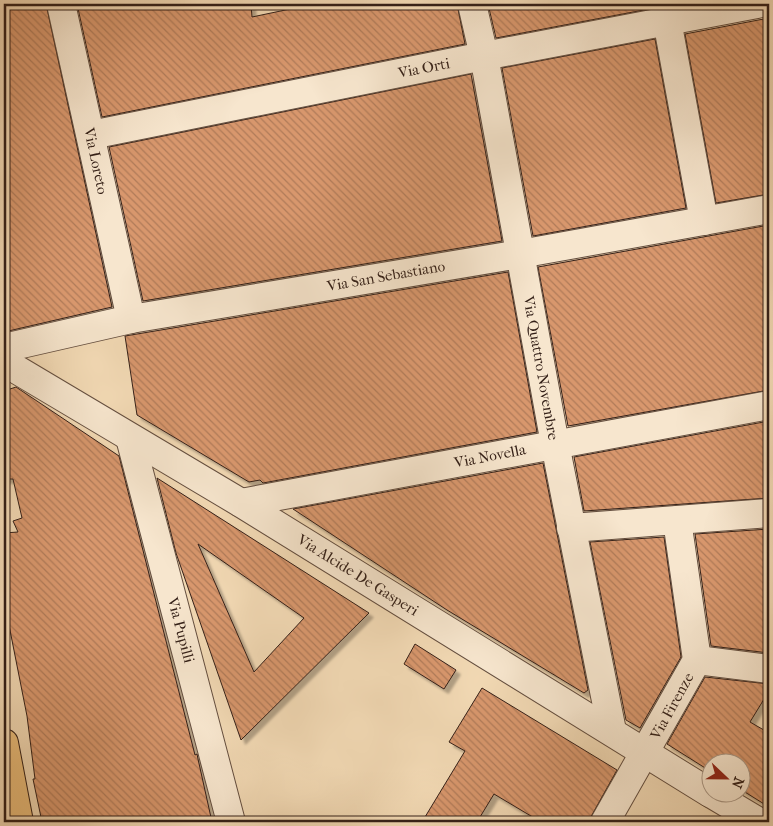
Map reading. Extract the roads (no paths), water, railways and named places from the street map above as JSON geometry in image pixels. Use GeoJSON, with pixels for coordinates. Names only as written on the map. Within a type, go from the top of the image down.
{"type":"FeatureCollection","features":[{"type":"Feature","properties":{"kind":"main road"},"geometry":{"type":"LineString","coordinates":[[4,743],[19,822]]}},
{"type":"Feature","properties":{"kind":"street","name":"Via Loreto"},"geometry":{"type":"LineString","coordinates":[[61,4],[131,319]]}},
{"type":"Feature","properties":{"kind":"street","name":"Via Quattro Novembre"},"geometry":{"type":"LineString","coordinates":[[472,4],[484,56],[555,444],[612,732]]}},
{"type":"Feature","properties":{"kind":"street","name":"Via Orti"},"geometry":{"type":"LineString","coordinates":[[91,135],[484,56],[666,12],[757,4]]}},
{"type":"Feature","properties":{"kind":"street"},"geometry":{"type":"LineString","coordinates":[[666,12],[704,221]]}},
{"type":"Feature","properties":{"kind":"street","name":"Via San Sebastiano"},"geometry":{"type":"LineString","coordinates":[[4,348],[131,319],[520,254],[769,209]]}},
{"type":"Feature","properties":{"kind":"street","name":"Via Alcide De Gasperi"},"geometry":{"type":"LineString","coordinates":[[4,362],[241,503],[700,786]]}},
{"type":"Feature","properties":{"kind":"street","name":"Via Novella"},"geometry":{"type":"LineString","coordinates":[[241,503],[769,405]]}},
{"type":"Feature","properties":{"kind":"street","name":"Via Pupilli"},"geometry":{"type":"LineString","coordinates":[[130,438],[232,822]]}},
{"type":"Feature","properties":{"kind":"street"},"geometry":{"type":"LineString","coordinates":[[571,528],[769,513]]}},
{"type":"Feature","properties":{"kind":"street","name":"Via Firenze"},"geometry":{"type":"LineString","coordinates":[[605,822],[697,660],[677,520]]}},
{"type":"Feature","properties":{"kind":"street"},"geometry":{"type":"LineString","coordinates":[[697,660],[769,669]]}},
{"type":"Feature","properties":{"kind":"street","name":"Via Alcide De Gasperi"},"geometry":{"type":"LineString","coordinates":[[729,804],[759,822]]}}]}
